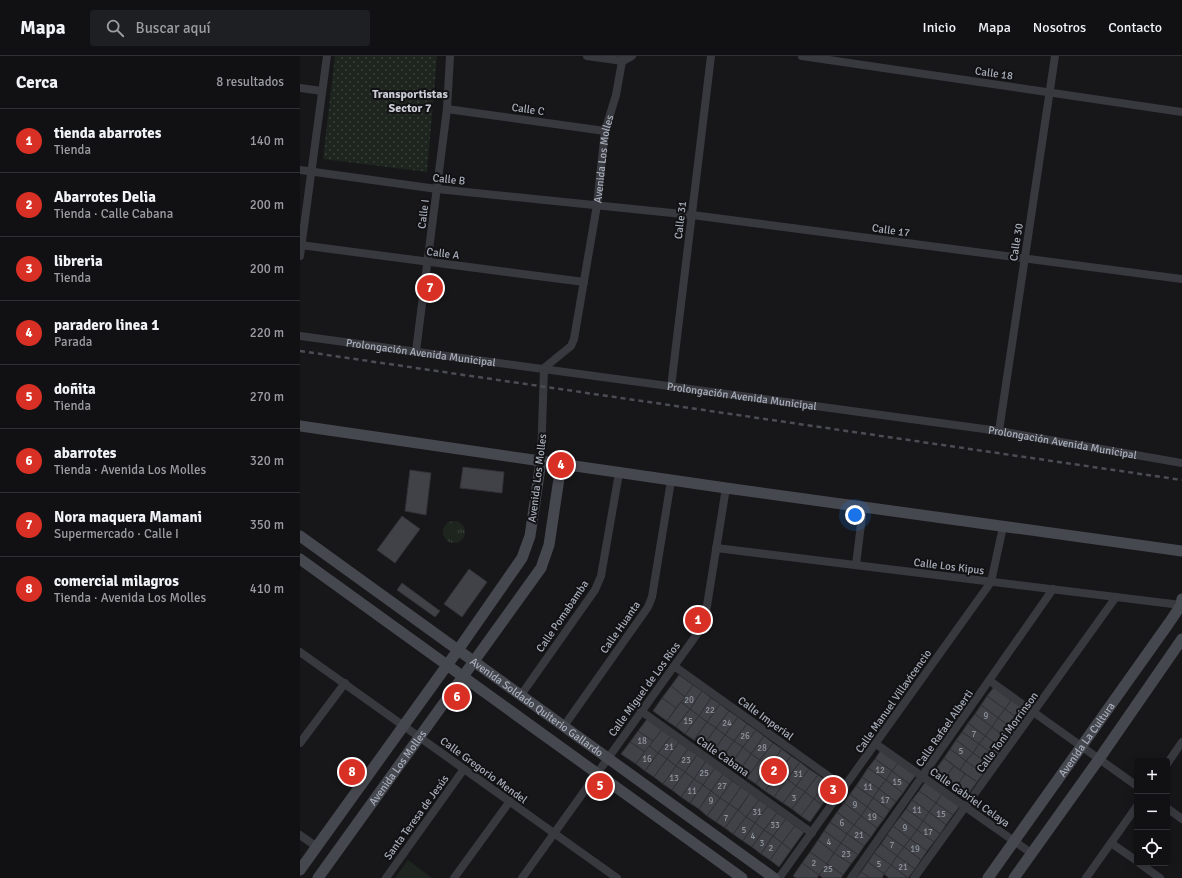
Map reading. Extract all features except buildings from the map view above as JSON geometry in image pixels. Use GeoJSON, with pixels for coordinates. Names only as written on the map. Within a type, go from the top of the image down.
{"type":"FeatureCollection","features":[{"type":"Feature","properties":{"kind":"street"},"geometry":{"type":"LineString","coordinates":[[300,256],[327,56]]}},
{"type":"Feature","properties":{"kind":"street","name":"Calle I"},"geometry":{"type":"LineString","coordinates":[[416,351],[447,109],[450,56]]}},
{"type":"Feature","properties":{"kind":"street"},"geometry":{"type":"LineString","coordinates":[[587,56],[623,58],[632,56]]}},
{"type":"Feature","properties":{"kind":"street","name":"Calle 31"},"geometry":{"type":"LineString","coordinates":[[671,387],[711,56]]}},
{"type":"Feature","properties":{"kind":"street","name":"Calle 18"},"geometry":{"type":"LineString","coordinates":[[802,56],[1182,112]]}},
{"type":"Feature","properties":{"kind":"street","name":"Calle 30"},"geometry":{"type":"LineString","coordinates":[[999,431],[1055,56]]}},
{"type":"Feature","properties":{"kind":"street","name":"Avenida Los Molles"},"geometry":{"type":"LineString","coordinates":[[300,870],[447,666],[525,551],[530,536],[541,461],[544,368],[571,346],[574,339],[597,206],[605,130],[616,95],[623,58]]}},
{"type":"Feature","properties":{"kind":"street"},"geometry":{"type":"LineString","coordinates":[[300,88],[322,91]]}},
{"type":"Feature","properties":{"kind":"street","name":"Calle C"},"geometry":{"type":"LineString","coordinates":[[447,109],[605,130]]}},
{"type":"Feature","properties":{"kind":"street","name":"Calle B"},"geometry":{"type":"LineString","coordinates":[[300,170],[437,189],[597,206]]}},
{"type":"Feature","properties":{"kind":"street","name":"Calle 17"},"geometry":{"type":"LineString","coordinates":[[597,206],[692,215],[1182,279]]}},
{"type":"Feature","properties":{"kind":"street","name":"Calle A"},"geometry":{"type":"LineString","coordinates":[[301,245],[584,282]]}},
{"type":"Feature","properties":{"kind":"street","name":"Prolongación Avenida Municipal"},"geometry":{"type":"LineString","coordinates":[[300,336],[999,431],[1182,463]]}},
{"type":"Feature","properties":{"kind":"street"},"geometry":{"type":"LineString","coordinates":[[300,426],[671,481],[1182,551]]}},
{"type":"Feature","properties":{"kind":"street","name":"Avenida Los Molles"},"geometry":{"type":"LineString","coordinates":[[318,878],[545,560],[549,545],[561,465]]}},
{"type":"Feature","properties":{"kind":"street","name":"Calle Pomabamba"},"geometry":{"type":"LineString","coordinates":[[521,695],[595,590],[601,576],[619,473]]}},
{"type":"Feature","properties":{"kind":"street","name":"Calle Huanta"},"geometry":{"type":"LineString","coordinates":[[564,726],[648,607],[652,597],[671,481]]}},
{"type":"Feature","properties":{"kind":"street","name":"Calle Miguel de Los Ríos"},"geometry":{"type":"LineString","coordinates":[[522,878],[700,630],[706,618],[726,488]]}},
{"type":"Feature","properties":{"kind":"street"},"geometry":{"type":"LineString","coordinates":[[856,565],[863,508]]}},
{"type":"Feature","properties":{"kind":"street","name":"Calle Manuel Villavicencio"},"geometry":{"type":"LineString","coordinates":[[779,878],[845,788],[991,582],[1003,527]]}},
{"type":"Feature","properties":{"kind":"street","name":"Avenida Soldado Quiterio Gallardo"},"geometry":{"type":"LineString","coordinates":[[300,536],[774,878]]}},
{"type":"Feature","properties":{"kind":"street","name":"Calle Los Kipus"},"geometry":{"type":"LineString","coordinates":[[716,548],[1116,597],[1181,602]]}},
{"type":"Feature","properties":{"kind":"street","name":"Avenida Soldado Quiterio Gallardo"},"geometry":{"type":"LineString","coordinates":[[300,559],[742,878]]}},
{"type":"Feature","properties":{"kind":"street","name":"Calle Rafael Alberti"},"geometry":{"type":"LineString","coordinates":[[851,878],[1053,589]]}},
{"type":"Feature","properties":{"kind":"street","name":"Calle Toni Morrinson"},"geometry":{"type":"LineString","coordinates":[[914,878],[966,808],[1116,597]]}},
{"type":"Feature","properties":{"kind":"street","name":"Avenida La Cultura"},"geometry":{"type":"LineString","coordinates":[[988,878],[1082,747],[1181,602]]}},
{"type":"Feature","properties":{"kind":"street","name":"Avenida La Cultura"},"geometry":{"type":"LineString","coordinates":[[1014,878],[1182,639]]}},
{"type":"Feature","properties":{"kind":"street","name":"Calle Gregorio Mendel"},"geometry":{"type":"LineString","coordinates":[[300,652],[617,878]]}},
{"type":"Feature","properties":{"kind":"street","name":"Calle Imperial"},"geometry":{"type":"LineString","coordinates":[[674,666],[845,788]]}},
{"type":"Feature","properties":{"kind":"street"},"geometry":{"type":"LineString","coordinates":[[990,681],[1134,784]]}},
{"type":"Feature","properties":{"kind":"street"},"geometry":{"type":"LineString","coordinates":[[300,743],[344,683]]}},
{"type":"Feature","properties":{"kind":"street","name":"Calle Cabana"},"geometry":{"type":"LineString","coordinates":[[641,711],[812,833]]}},
{"type":"Feature","properties":{"kind":"street","name":"Calle Gabriel Celaya"},"geometry":{"type":"LineString","coordinates":[[876,744],[1031,854]]}},
{"type":"Feature","properties":{"kind":"street"},"geometry":{"type":"LineString","coordinates":[[1170,760],[1181,746]]}},
{"type":"Feature","properties":{"kind":"street","name":"Santa Teresa de Jesús"},"geometry":{"type":"LineString","coordinates":[[386,878],[464,769]]}},
{"type":"Feature","properties":{"kind":"street"},"geometry":{"type":"LineString","coordinates":[[454,878],[510,801]]}},
{"type":"Feature","properties":{"kind":"street"},"geometry":{"type":"LineString","coordinates":[[1086,878],[1134,810]]}},
{"type":"Feature","properties":{"kind":"street"},"geometry":{"type":"LineString","coordinates":[[1170,810],[1182,819]]}},
{"type":"Feature","properties":{"kind":"street"},"geometry":{"type":"LineString","coordinates":[[300,835],[317,847]]}},
{"type":"Feature","properties":{"kind":"street"},"geometry":{"type":"LineString","coordinates":[[1111,842],[1134,859]]}},
{"type":"Feature","properties":{"kind":"street"},"geometry":{"type":"LineString","coordinates":[[1143,866],[1156,877]]}},
{"type":"Feature","properties":{"kind":"green space"},"geometry":{"type":"Polygon","coordinates":[[[335,56],[437,56],[427,172],[323,159],[335,56]]]}},
{"type":"Feature","properties":{"kind":"green space"},"geometry":{"type":"Polygon","coordinates":[[[454,521],[462,524],[465,532],[462,540],[454,543],[446,540],[443,532],[446,524],[454,521]]]}},
{"type":"Feature","properties":{"kind":"green space"},"geometry":{"type":"Polygon","coordinates":[[[408,860],[432,878],[395,878],[408,860]]]}},
{"type":"Feature","properties":{"kind":"railway"},"geometry":{"type":"LineString","coordinates":[[300,351],[1182,480]]}},
{"type":"Feature","properties":{"kind":"place","name":"Nora maquera Mamani"},"geometry":{"type":"Point","coordinates":[430,288]}},
{"type":"Feature","properties":{"kind":"place","name":"paradero linea 1"},"geometry":{"type":"Point","coordinates":[561,465]}},
{"type":"Feature","properties":{"kind":"place","name":"tienda abarrotes"},"geometry":{"type":"Point","coordinates":[698,620]}},
{"type":"Feature","properties":{"kind":"place","name":"abarrotes"},"geometry":{"type":"Point","coordinates":[457,697]}},
{"type":"Feature","properties":{"kind":"place","name":"Abarrotes Delia"},"geometry":{"type":"Point","coordinates":[774,771]}},
{"type":"Feature","properties":{"kind":"place","name":"comercial milagros"},"geometry":{"type":"Point","coordinates":[352,772]}},
{"type":"Feature","properties":{"kind":"place","name":"doñita"},"geometry":{"type":"Point","coordinates":[600,786]}},
{"type":"Feature","properties":{"kind":"place","name":"libreria"},"geometry":{"type":"Point","coordinates":[833,790]}},
{"type":"Feature","properties":{"kind":"district","name":"Transportistas Sector 7"},"geometry":{"type":"Point","coordinates":[410,101]}}]}
